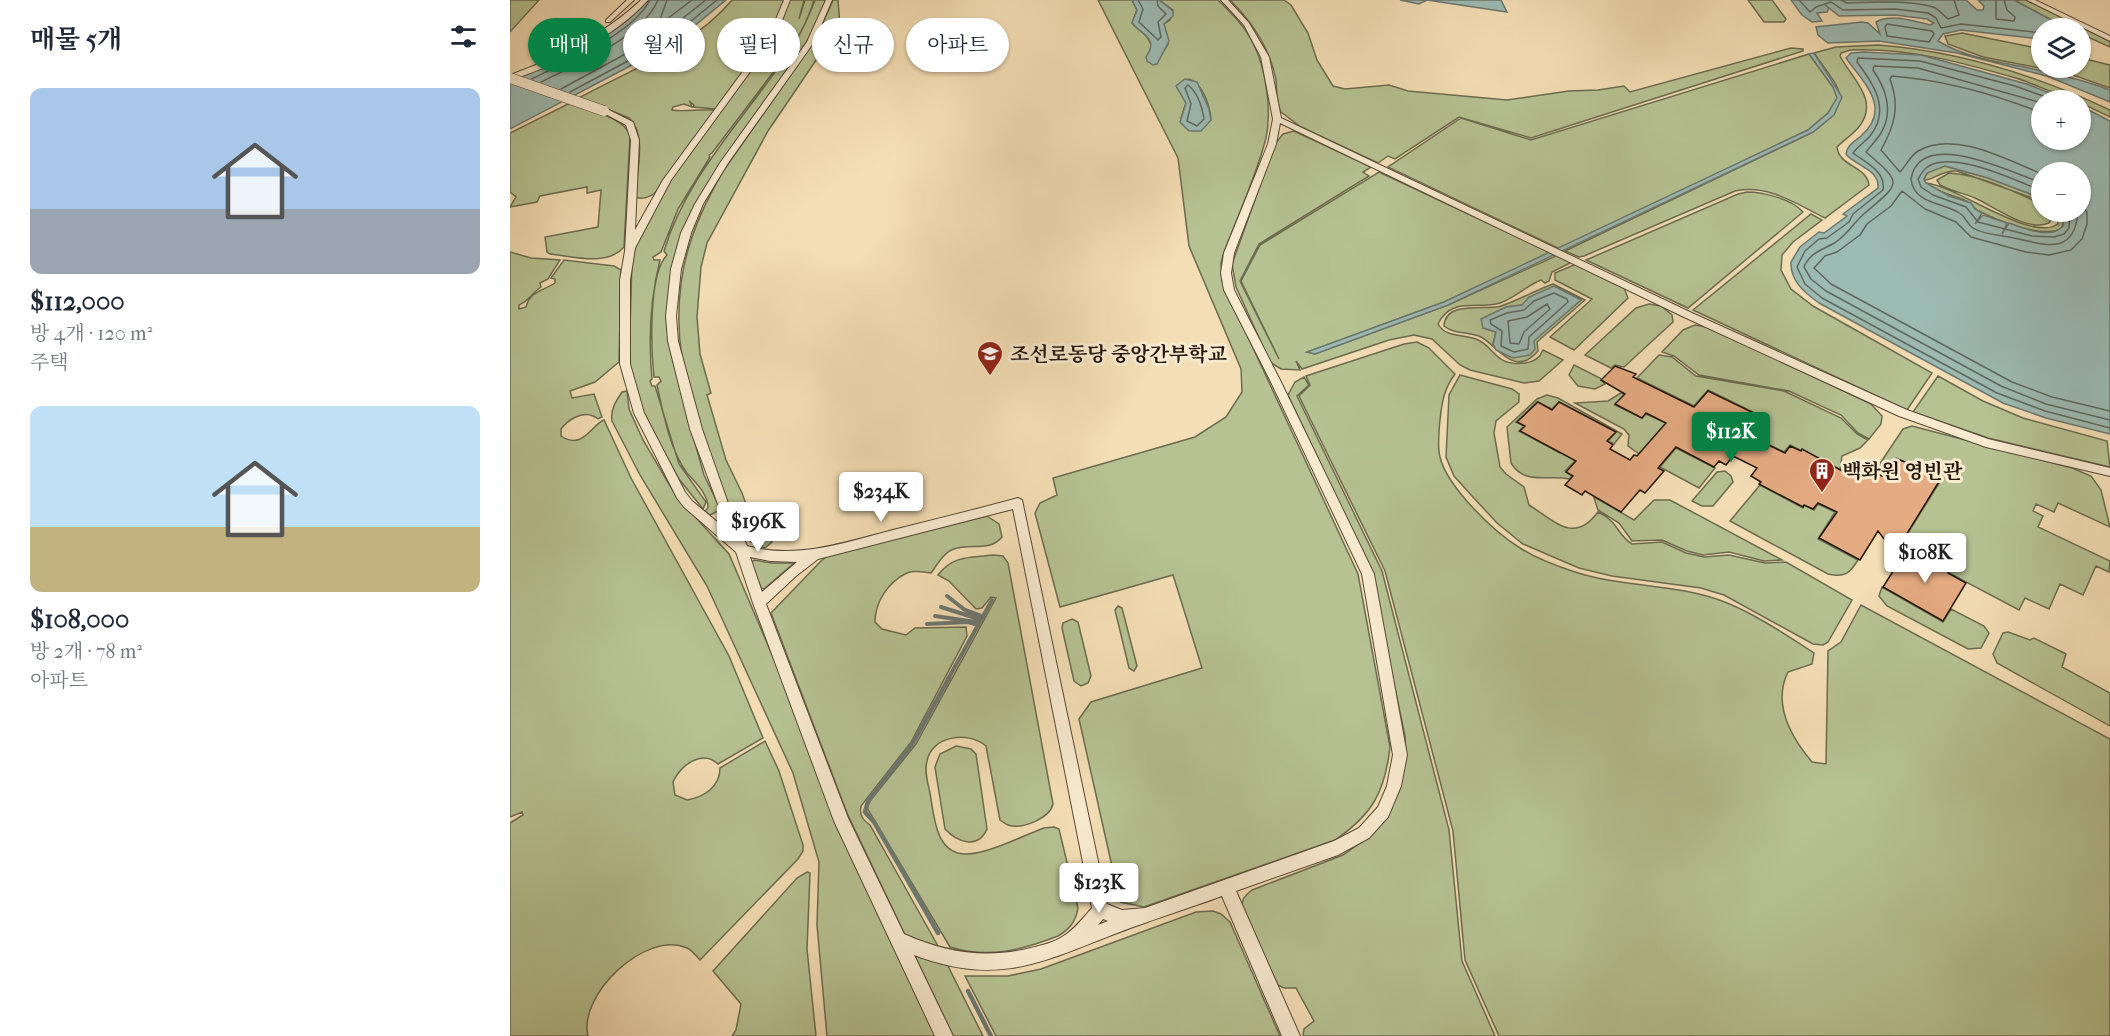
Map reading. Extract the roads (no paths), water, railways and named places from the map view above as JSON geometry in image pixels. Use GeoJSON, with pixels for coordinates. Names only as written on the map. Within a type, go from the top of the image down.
{"type":"FeatureCollection","features":[{"type":"Feature","properties":{"kind":"street"},"geometry":{"type":"LineString","coordinates":[[610,18],[631,0]]}},
{"type":"Feature","properties":{"kind":"street"},"geometry":{"type":"LineString","coordinates":[[611,26],[645,0]]}},
{"type":"Feature","properties":{"kind":"street"},"geometry":{"type":"LineString","coordinates":[[630,251],[643,201],[678,164],[772,36],[787,0]]}},
{"type":"Feature","properties":{"kind":"street"},"geometry":{"type":"LineString","coordinates":[[829,0],[810,42],[704,196],[686,233],[676,270],[671,316],[673,341],[696,429],[723,506],[742,550],[759,603],[842,821],[944,1036]]}},
{"type":"Feature","properties":{"kind":"street"},"geometry":{"type":"LineString","coordinates":[[898,940],[948,960],[984,964],[1012,961],[1065,945],[1338,847],[1364,833],[1383,812],[1395,786],[1400,755],[1395,714],[1368,574],[1229,290],[1227,280],[1229,253],[1272,144],[1277,119],[1265,57],[1247,24],[1224,0]]}},
{"type":"Feature","properties":{"kind":"street"},"geometry":{"type":"LineString","coordinates":[[2030,0],[2110,39]]}},
{"type":"Feature","properties":{"kind":"street"},"geometry":{"type":"LineString","coordinates":[[510,78],[528,68]]}},
{"type":"Feature","properties":{"kind":"street"},"geometry":{"type":"LineString","coordinates":[[510,78],[528,70]]}},
{"type":"Feature","properties":{"kind":"street"},"geometry":{"type":"LineString","coordinates":[[510,78],[626,120],[634,132],[643,201],[625,280],[625,364],[639,413],[681,495],[688,504],[742,550],[768,558],[786,559],[816,555],[1018,503],[1100,910]]}},
{"type":"Feature","properties":{"kind":"street"},"geometry":{"type":"LineString","coordinates":[[1277,119],[1688,315],[1903,413],[1986,443],[2110,472]]}},
{"type":"Feature","properties":{"kind":"street"},"geometry":{"type":"LineString","coordinates":[[759,603],[792,572],[816,555]]}},
{"type":"Feature","properties":{"kind":"street"},"geometry":{"type":"LineString","coordinates":[[1226,887],[1291,1036]]}},
{"type":"Feature","properties":{"kind":"street"},"geometry":{"type":"LineString","coordinates":[[1100,910],[1122,918],[1145,916]]}},
{"type":"Feature","properties":{"kind":"street"},"geometry":{"type":"LineString","coordinates":[[1065,945],[1084,929],[1100,910]]}},
{"type":"Feature","properties":{"kind":"water"},"geometry":{"type":"Polygon","coordinates":[[[646,0],[726,0],[704,18],[623,18],[623,70],[510,129],[510,81],[528,72],[611,72],[611,27],[646,0]]]}},
{"type":"Feature","properties":{"kind":"water"},"geometry":{"type":"Polygon","coordinates":[[[1132,0],[1159,0],[1173,11],[1173,16],[1164,24],[1169,41],[1157,64],[1153,65],[1147,61],[1150,41],[1132,23],[1137,10],[1132,0]]]}},
{"type":"Feature","properties":{"kind":"water"},"geometry":{"type":"Polygon","coordinates":[[[1400,0],[1427,0],[1419,4],[1400,0]]]}},
{"type":"Feature","properties":{"kind":"water"},"geometry":{"type":"Polygon","coordinates":[[[1427,0],[1501,0],[1507,12],[1427,0]]]}},
{"type":"Feature","properties":{"kind":"water"},"geometry":{"type":"Polygon","coordinates":[[[1791,0],[1966,0],[1977,10],[1983,10],[1984,6],[1978,0],[2014,0],[2047,18],[2031,18],[2031,38],[1961,30],[1943,34],[1938,41],[1975,56],[2031,69],[2031,72],[1957,53],[1879,41],[1828,43],[1818,35],[1816,27],[1862,22],[1868,23],[1880,34],[1876,22],[1882,19],[1895,18],[1930,25],[1934,23],[1927,19],[1895,15],[1839,16],[1829,8],[1827,12],[1817,13],[1822,21],[1812,22],[1802,15],[1791,0]]]}},
{"type":"Feature","properties":{"kind":"water"},"geometry":{"type":"Polygon","coordinates":[[[1864,52],[1921,55],[2042,90],[2031,90],[2031,150],[2091,150],[2091,111],[2110,121],[2110,434],[2046,418],[2003,403],[1819,303],[1796,281],[1791,262],[1800,247],[1819,232],[1824,233],[1847,216],[1843,214],[1878,188],[1875,176],[1846,154],[1849,146],[1870,126],[1875,115],[1875,105],[1867,86],[1846,58],[1851,53],[1864,52]],[[2031,162],[2031,194],[1988,178],[1945,166],[1927,173],[1924,179],[1926,183],[1949,196],[1971,203],[1982,213],[1975,224],[1983,215],[2007,223],[2002,234],[2009,223],[2045,233],[2058,230],[2063,226],[2063,222],[2091,222],[2091,162],[2031,162]]]}},
{"type":"Feature","properties":{"kind":"water"},"geometry":{"type":"Polygon","coordinates":[[[1814,53],[1842,97],[1834,115],[1813,132],[1448,305],[1315,354],[1307,352],[1444,302],[1808,130],[1828,113],[1837,98],[1833,87],[1809,54],[1814,53]]]}},
{"type":"Feature","properties":{"kind":"water"},"geometry":{"type":"Polygon","coordinates":[[[2052,78],[2070,78],[2110,90],[2110,102],[2091,94],[2091,90],[2081,90],[2052,78]]]}},
{"type":"Feature","properties":{"kind":"water"},"geometry":{"type":"Polygon","coordinates":[[[1185,79],[1197,82],[1209,109],[1211,120],[1201,131],[1189,131],[1180,122],[1186,103],[1176,86],[1185,79]]]}},
{"type":"Feature","properties":{"kind":"water"},"geometry":{"type":"Polygon","coordinates":[[[1554,286],[1581,300],[1534,341],[1535,349],[1530,355],[1513,358],[1496,350],[1493,344],[1496,332],[1483,328],[1481,319],[1506,307],[1522,305],[1529,297],[1554,286]]]}},
{"type":"Feature","properties":{"kind":"waterway"},"geometry":{"type":"LineString","coordinates":[[947,596],[965,610],[983,617]]}},
{"type":"Feature","properties":{"kind":"waterway"},"geometry":{"type":"LineString","coordinates":[[983,617],[992,600]]}},
{"type":"Feature","properties":{"kind":"waterway"},"geometry":{"type":"LineString","coordinates":[[941,607],[981,620]]}},
{"type":"Feature","properties":{"kind":"waterway"},"geometry":{"type":"LineString","coordinates":[[935,616],[976,622]]}},
{"type":"Feature","properties":{"kind":"waterway"},"geometry":{"type":"LineString","coordinates":[[978,625],[981,620]]}},
{"type":"Feature","properties":{"kind":"waterway"},"geometry":{"type":"LineString","coordinates":[[927,624],[968,622],[978,625]]}},
{"type":"Feature","properties":{"kind":"waterway"},"geometry":{"type":"LineString","coordinates":[[948,679],[978,625]]}},
{"type":"Feature","properties":{"kind":"waterway"},"geometry":{"type":"LineString","coordinates":[[938,933],[874,822],[865,812],[868,801],[913,743],[949,678]]}},
{"type":"Feature","properties":{"kind":"waterway"},"geometry":{"type":"LineString","coordinates":[[968,991],[991,1036]]}},
{"type":"Feature","properties":{"kind":"place","name":"조선로동당 중앙간부학교"},"geometry":{"type":"Point","coordinates":[990,377]}},
{"type":"Feature","properties":{"kind":"place","name":"백화원 영빈관"},"geometry":{"type":"Point","coordinates":[1822,494]}}]}
